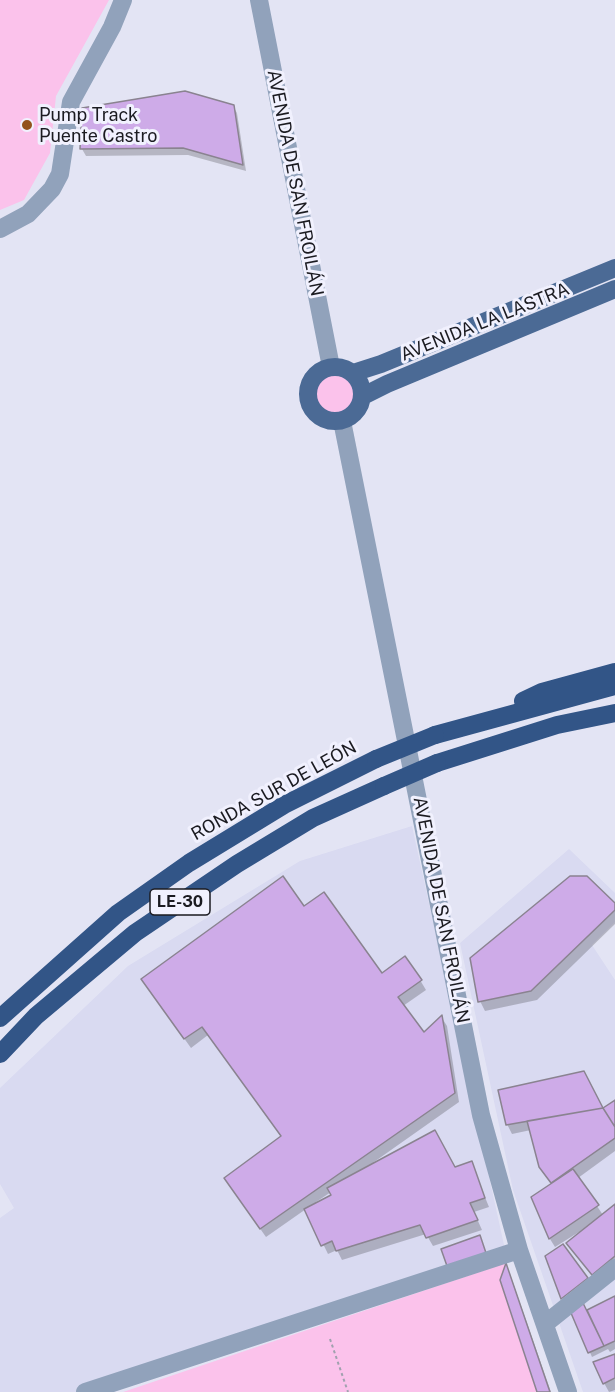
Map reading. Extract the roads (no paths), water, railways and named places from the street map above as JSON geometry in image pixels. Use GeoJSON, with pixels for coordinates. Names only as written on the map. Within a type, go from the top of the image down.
{"type":"FeatureCollection","features":[{"type":"Feature","properties":{"kind":"highway"},"geometry":{"type":"LineString","coordinates":[[477,722],[542,692],[615,672]]}},
{"type":"Feature","properties":{"kind":"highway","name":"RONDA SUR DE LEÓN"},"geometry":{"type":"LineString","coordinates":[[0,1018],[118,913],[189,863],[284,805],[376,759],[435,735],[615,686]]}},
{"type":"Feature","properties":{"kind":"highway","name":"LE-30"},"geometry":{"type":"LineString","coordinates":[[0,1054],[36,1016],[135,933],[237,864],[303,824],[437,763],[557,725],[615,713]]}},
{"type":"Feature","properties":{"kind":"highway"},"geometry":{"type":"LineString","coordinates":[[557,725],[615,722]]}},
{"type":"Feature","properties":{"kind":"main road","name":"AVENIDA LA LASTRA"},"geometry":{"type":"LineString","coordinates":[[353,373],[381,364],[615,268]]}},
{"type":"Feature","properties":{"kind":"main road","name":"AVENIDA LA LASTRA"},"geometry":{"type":"LineString","coordinates":[[363,396],[615,289]]}},
{"type":"Feature","properties":{"kind":"main road"},"geometry":{"type":"LineString","coordinates":[[331,367],[339,367],[353,373],[361,383],[363,396],[360,407],[352,416],[342,421],[333,421],[317,414],[308,395],[314,376],[331,367]]}},
{"type":"Feature","properties":{"kind":"street"},"geometry":{"type":"LineString","coordinates":[[0,229],[28,214],[52,189],[60,174],[71,102],[112,27],[123,0]]}},
{"type":"Feature","properties":{"kind":"street","name":"AVENIDA DE SAN FROILÁN"},"geometry":{"type":"LineString","coordinates":[[259,0],[331,367]]}},
{"type":"Feature","properties":{"kind":"street","name":"AVENIDA DE SAN FROILÁN"},"geometry":{"type":"LineString","coordinates":[[342,421],[481,1115],[519,1250],[568,1392]]}},
{"type":"Feature","properties":{"kind":"street"},"geometry":{"type":"LineString","coordinates":[[85,1392],[519,1250]]}},
{"type":"Feature","properties":{"kind":"street"},"geometry":{"type":"LineString","coordinates":[[545,1324],[615,1268]]}},
{"type":"Feature","properties":{"kind":"place","name":"Pump Track Puente Castro"},"geometry":{"type":"Point","coordinates":[27,125]}}]}
